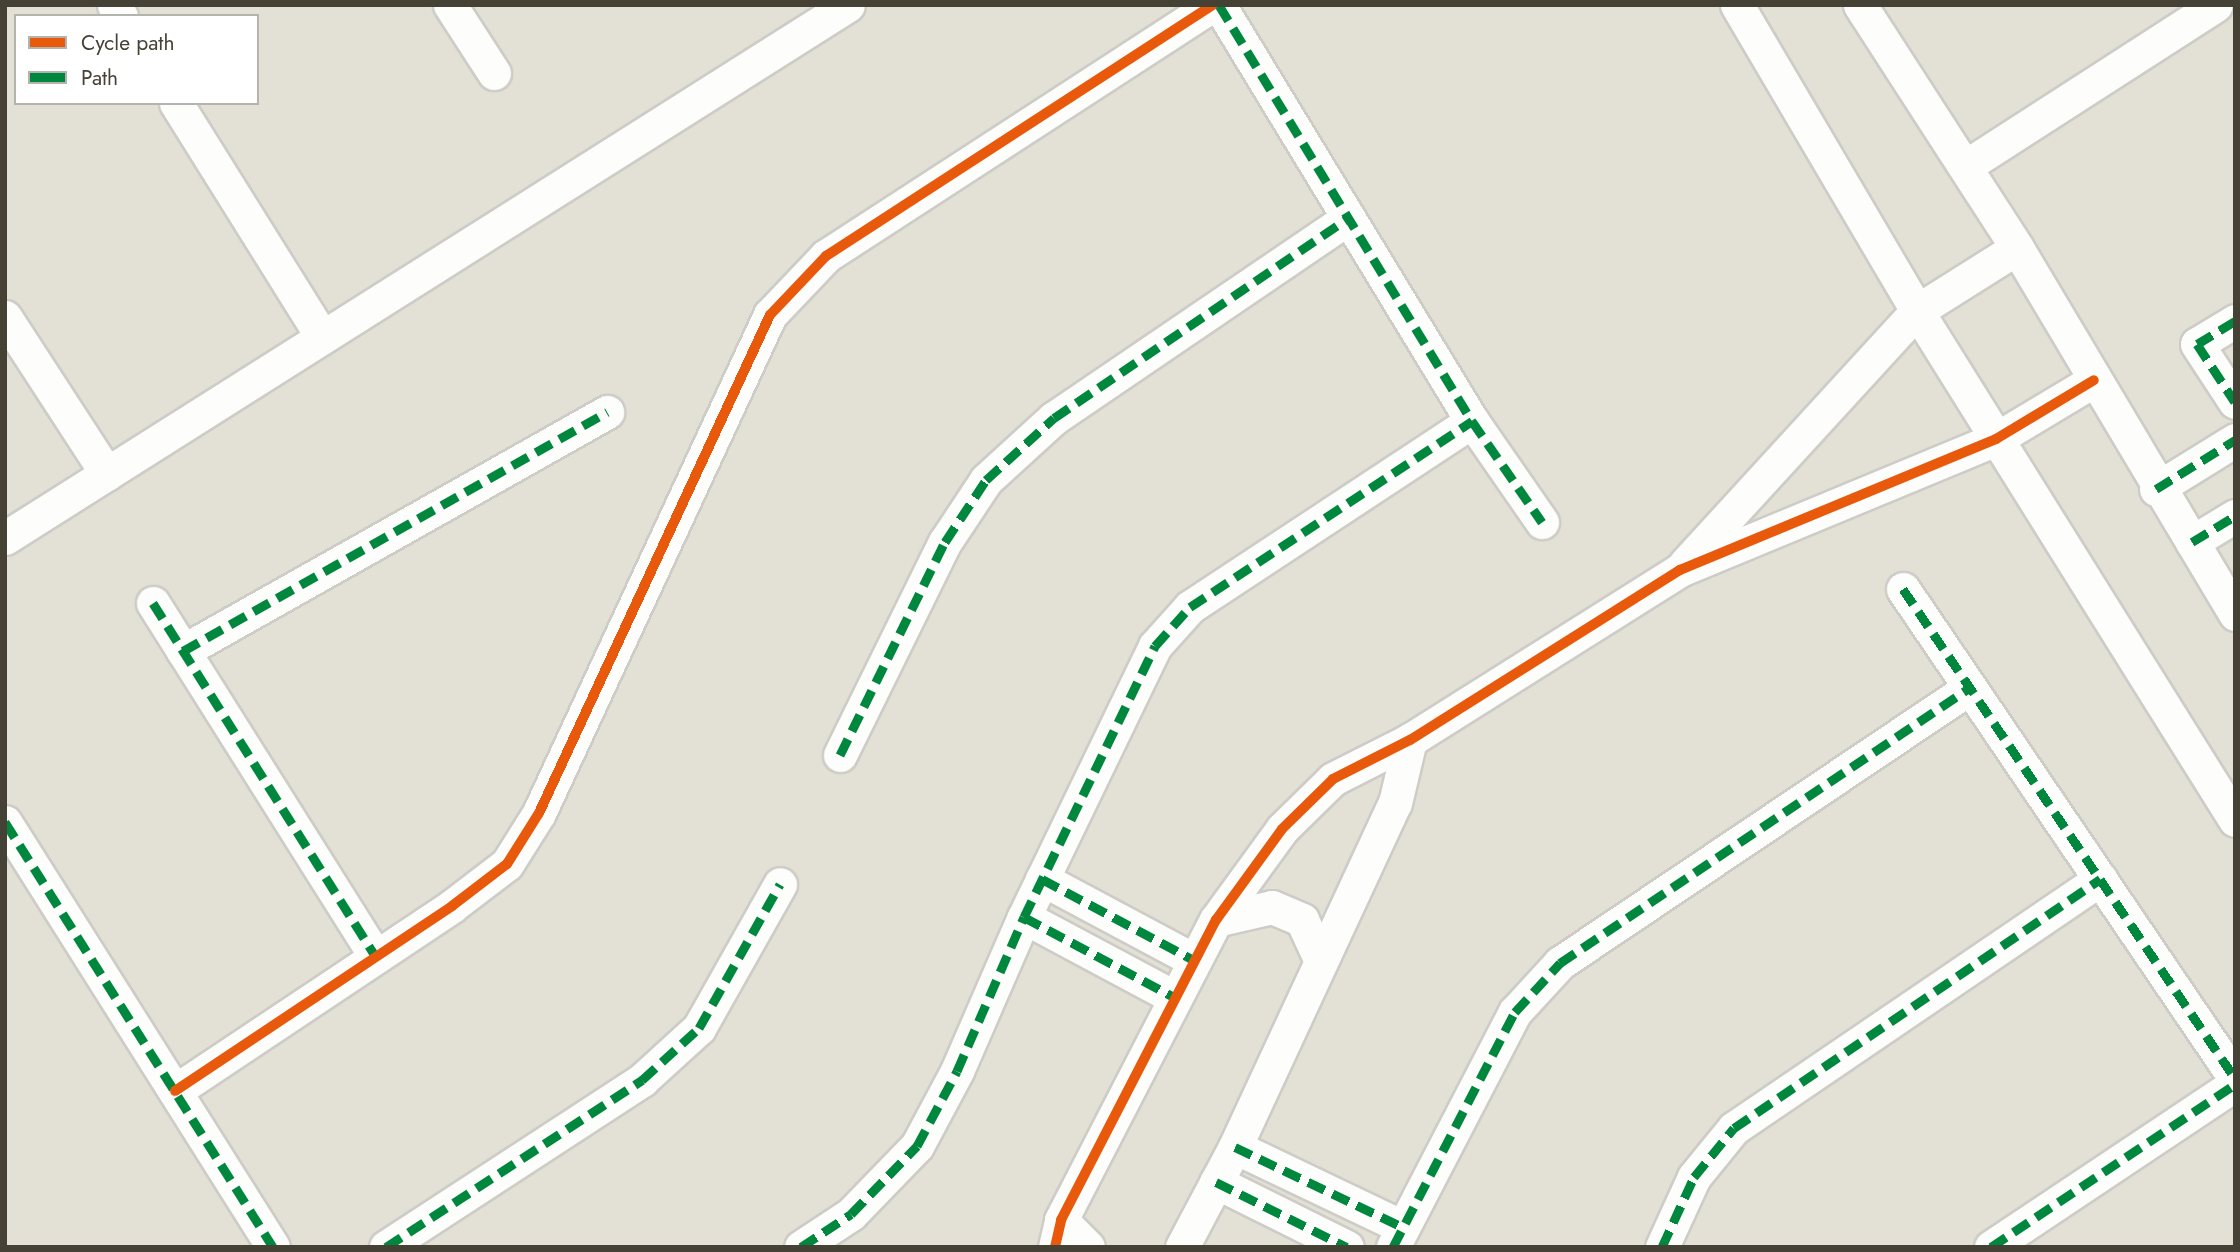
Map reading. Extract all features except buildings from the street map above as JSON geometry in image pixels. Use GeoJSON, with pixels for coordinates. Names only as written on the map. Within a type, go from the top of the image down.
{"type":"FeatureCollection","features":[{"type":"Feature","properties":{"kind":"street"},"geometry":{"type":"LineString","coordinates":[[450,5],[494,73]]}},
{"type":"Feature","properties":{"kind":"street"},"geometry":{"type":"LineString","coordinates":[[5,538],[848,5]]}},
{"type":"Feature","properties":{"kind":"street"},"geometry":{"type":"LineString","coordinates":[[175,1091],[376,957],[507,864],[539,813],[770,315],[826,256],[1213,5]]}},
{"type":"Feature","properties":{"kind":"street"},"geometry":{"type":"LineString","coordinates":[[1219,5],[1472,421],[1542,523]]}},
{"type":"Feature","properties":{"kind":"street"},"geometry":{"type":"LineString","coordinates":[[1737,5],[1917,311],[2235,820]]}},
{"type":"Feature","properties":{"kind":"street"},"geometry":{"type":"LineString","coordinates":[[1860,5],[2017,248],[2156,489],[2192,542],[2235,614]]}},
{"type":"Feature","properties":{"kind":"street"},"geometry":{"type":"LineString","coordinates":[[1966,166],[2216,5]]}},
{"type":"Feature","properties":{"kind":"street"},"geometry":{"type":"LineString","coordinates":[[177,105],[322,337]]}},
{"type":"Feature","properties":{"kind":"street"},"geometry":{"type":"LineString","coordinates":[[840,755],[945,541],[986,481],[1054,418],[1348,218]]}},
{"type":"Feature","properties":{"kind":"street"},"geometry":{"type":"LineString","coordinates":[[1679,570],[1917,311],[2017,248]]}},
{"type":"Feature","properties":{"kind":"street"},"geometry":{"type":"LineString","coordinates":[[5,317],[107,474]]}},
{"type":"Feature","properties":{"kind":"street"},"geometry":{"type":"LineString","coordinates":[[2235,321],[2197,344],[2235,402]]}},
{"type":"Feature","properties":{"kind":"street"},"geometry":{"type":"LineString","coordinates":[[1088,1247],[1058,1233],[1174,997],[1216,920],[1282,829],[1333,779],[1410,740],[1679,570],[1996,439],[2094,380]]}},
{"type":"Feature","properties":{"kind":"street"},"geometry":{"type":"LineString","coordinates":[[183,651],[607,412]]}},
{"type":"Feature","properties":{"kind":"street"},"geometry":{"type":"LineString","coordinates":[[801,1247],[851,1214],[917,1146],[957,1071],[1024,917],[1155,646],[1190,607],[1472,421]]}},
{"type":"Feature","properties":{"kind":"street"},"geometry":{"type":"LineString","coordinates":[[2156,489],[2235,440]]}},
{"type":"Feature","properties":{"kind":"street"},"geometry":{"type":"LineString","coordinates":[[2192,542],[2235,516]]}},
{"type":"Feature","properties":{"kind":"street"},"geometry":{"type":"LineString","coordinates":[[1903,589],[2235,1078]]}},
{"type":"Feature","properties":{"kind":"street"},"geometry":{"type":"LineString","coordinates":[[153,603],[376,957]]}},
{"type":"Feature","properties":{"kind":"street"},"geometry":{"type":"LineString","coordinates":[[1235,1147],[1398,1237],[1489,1070],[1515,1012],[1560,963],[1970,688]]}},
{"type":"Feature","properties":{"kind":"street"},"geometry":{"type":"LineString","coordinates":[[1182,1247],[1235,1147],[1395,803],[1410,740]]}},
{"type":"Feature","properties":{"kind":"street"},"geometry":{"type":"LineString","coordinates":[[5,822],[273,1247]]}},
{"type":"Feature","properties":{"kind":"street"},"geometry":{"type":"LineString","coordinates":[[1042,879],[1194,960]]}},
{"type":"Feature","properties":{"kind":"street"},"geometry":{"type":"LineString","coordinates":[[1662,1247],[1694,1177],[1734,1128],[2100,879]]}},
{"type":"Feature","properties":{"kind":"street"},"geometry":{"type":"LineString","coordinates":[[386,1247],[642,1080],[699,1028],[780,884]]}},
{"type":"Feature","properties":{"kind":"street"},"geometry":{"type":"LineString","coordinates":[[1216,920],[1272,907],[1302,920],[1321,961]]}},
{"type":"Feature","properties":{"kind":"street"},"geometry":{"type":"LineString","coordinates":[[1024,917],[1174,997]]}},
{"type":"Feature","properties":{"kind":"street"},"geometry":{"type":"LineString","coordinates":[[1991,1247],[2235,1084]]}},
{"type":"Feature","properties":{"kind":"street"},"geometry":{"type":"LineString","coordinates":[[1216,1182],[1346,1247]]}},
{"type":"Feature","properties":{"kind":"shaded area"},"geometry":{"type":"Polygon","coordinates":[[[5,5],[2235,5],[2235,1247],[5,1247],[5,5]]]}},
{"type":"Feature","properties":{"kind":"marked path"},"geometry":{"type":"LineString","coordinates":[[1219,5],[1472,421],[1542,522]]}},
{"type":"Feature","properties":{"kind":"marked path"},"geometry":{"type":"LineString","coordinates":[[840,755],[945,542],[986,480],[1054,418],[1348,218]]}},
{"type":"Feature","properties":{"kind":"marked path"},"geometry":{"type":"LineString","coordinates":[[2235,321],[2197,344],[2235,402]]}},
{"type":"Feature","properties":{"kind":"marked path"},"geometry":{"type":"LineString","coordinates":[[183,651],[607,412]]}},
{"type":"Feature","properties":{"kind":"marked path"},"geometry":{"type":"LineString","coordinates":[[801,1247],[851,1214],[917,1146],[957,1071],[1024,917],[1155,646],[1190,607],[1472,421]]}},
{"type":"Feature","properties":{"kind":"marked path"},"geometry":{"type":"LineString","coordinates":[[2156,489],[2235,440]]}},
{"type":"Feature","properties":{"kind":"marked path"},"geometry":{"type":"LineString","coordinates":[[2192,542],[2235,516]]}},
{"type":"Feature","properties":{"kind":"marked path"},"geometry":{"type":"LineString","coordinates":[[1903,589],[2235,1078]]}},
{"type":"Feature","properties":{"kind":"marked path"},"geometry":{"type":"LineString","coordinates":[[153,603],[376,957]]}},
{"type":"Feature","properties":{"kind":"marked path"},"geometry":{"type":"LineString","coordinates":[[1393,1247],[1515,1012],[1560,963],[1970,688]]}},
{"type":"Feature","properties":{"kind":"marked path"},"geometry":{"type":"LineString","coordinates":[[5,822],[273,1247]]}},
{"type":"Feature","properties":{"kind":"marked path"},"geometry":{"type":"LineString","coordinates":[[1042,879],[1194,960]]}},
{"type":"Feature","properties":{"kind":"marked path"},"geometry":{"type":"LineString","coordinates":[[1662,1247],[1694,1177],[1734,1128],[2100,879]]}},
{"type":"Feature","properties":{"kind":"marked path"},"geometry":{"type":"LineString","coordinates":[[386,1247],[642,1080],[699,1028],[780,884]]}},
{"type":"Feature","properties":{"kind":"marked path"},"geometry":{"type":"LineString","coordinates":[[1024,917],[1174,997]]}},
{"type":"Feature","properties":{"kind":"marked path"},"geometry":{"type":"LineString","coordinates":[[1991,1247],[2235,1084]]}},
{"type":"Feature","properties":{"kind":"marked path"},"geometry":{"type":"LineString","coordinates":[[1235,1147],[1403,1227]]}},
{"type":"Feature","properties":{"kind":"marked path"},"geometry":{"type":"LineString","coordinates":[[1216,1182],[1347,1247]]}},
{"type":"Feature","properties":{"kind":"cycle path"},"geometry":{"type":"LineString","coordinates":[[175,1091],[452,906],[507,864],[539,813],[770,315],[826,256],[1213,5]]}},
{"type":"Feature","properties":{"kind":"cycle path"},"geometry":{"type":"LineString","coordinates":[[1055,1247],[1061,1220],[1216,920],[1282,829],[1333,779],[1410,740],[1680,570],[1996,439],[2094,380]]}}]}
